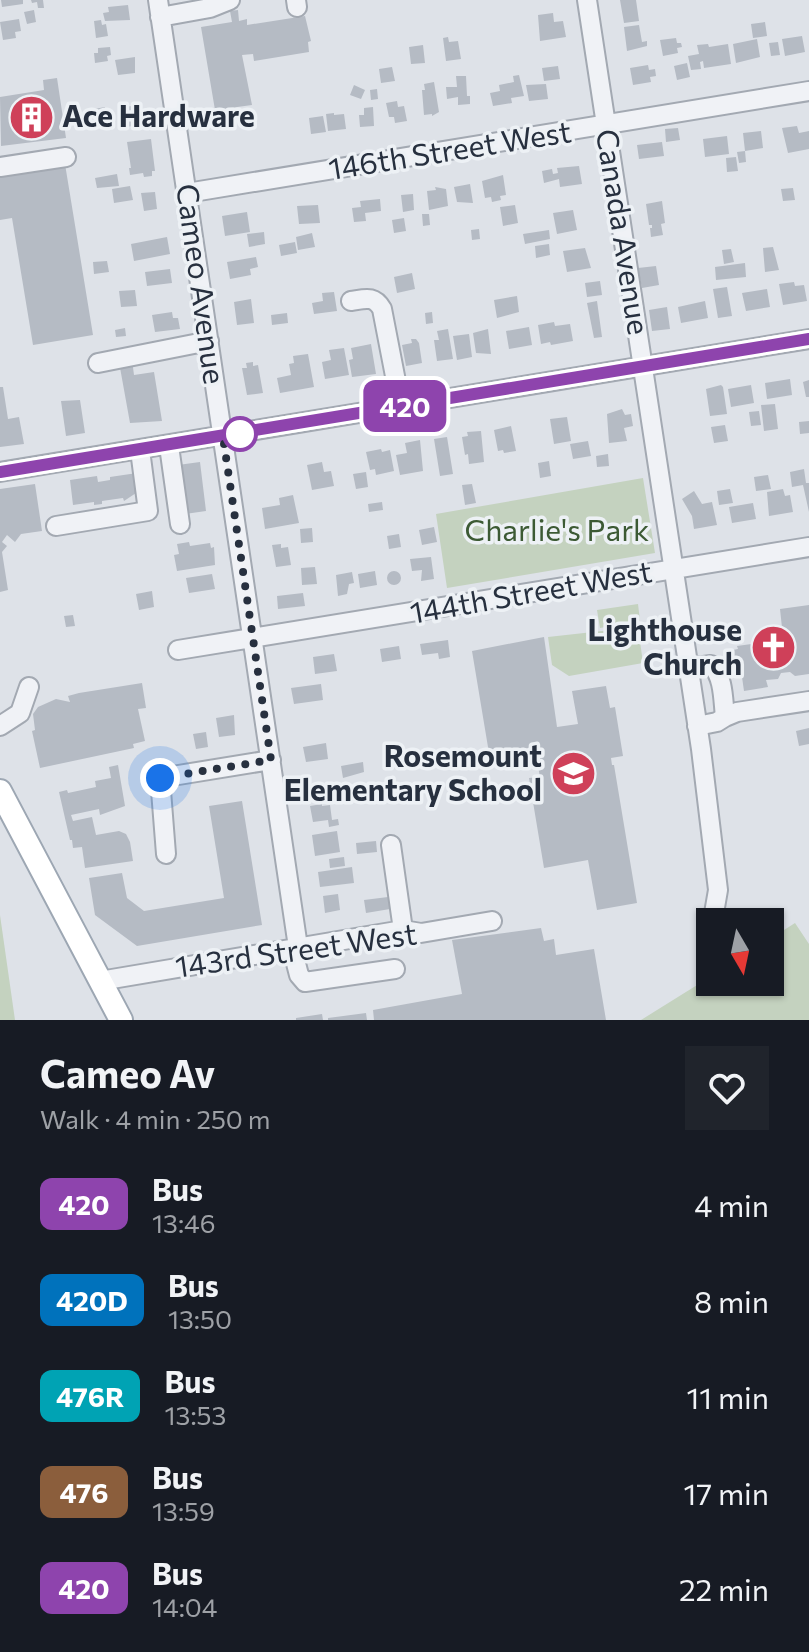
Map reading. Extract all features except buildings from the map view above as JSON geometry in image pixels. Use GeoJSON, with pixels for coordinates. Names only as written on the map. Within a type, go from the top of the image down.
{"type":"FeatureCollection","features":[{"type":"Feature","properties":{"kind":"main road"},"geometry":{"type":"LineString","coordinates":[[0,791],[121,1020]]}},
{"type":"Feature","properties":{"kind":"street"},"geometry":{"type":"LineString","coordinates":[[159,9],[210,8],[230,0]]}},
{"type":"Feature","properties":{"kind":"street","name":"Canada Avenue"},"geometry":{"type":"LineString","coordinates":[[587,0],[701,749],[718,890],[715,908]]}},
{"type":"Feature","properties":{"kind":"street","name":"Cameo Avenue"},"geometry":{"type":"LineString","coordinates":[[159,9],[271,760],[299,975],[305,982],[395,969]]}},
{"type":"Feature","properties":{"kind":"street","name":"146th Street West"},"geometry":{"type":"LineString","coordinates":[[187,193],[809,91]]}},
{"type":"Feature","properties":{"kind":"street"},"geometry":{"type":"LineString","coordinates":[[0,167],[66,157]]}},
{"type":"Feature","properties":{"kind":"street"},"geometry":{"type":"LineString","coordinates":[[351,301],[371,298],[378,301],[382,309],[401,407]]}},
{"type":"Feature","properties":{"kind":"street"},"geometry":{"type":"LineString","coordinates":[[0,472],[809,339]]}},
{"type":"Feature","properties":{"kind":"street"},"geometry":{"type":"LineString","coordinates":[[98,363],[210,348]]}},
{"type":"Feature","properties":{"kind":"street"},"geometry":{"type":"LineString","coordinates":[[169,446],[180,524]]}},
{"type":"Feature","properties":{"kind":"street"},"geometry":{"type":"LineString","coordinates":[[56,526],[148,511],[140,450]]}},
{"type":"Feature","properties":{"kind":"street","name":"144th Street West"},"geometry":{"type":"LineString","coordinates":[[178,650],[809,547]]}},
{"type":"Feature","properties":{"kind":"street"},"geometry":{"type":"LineString","coordinates":[[689,668],[711,665],[718,671],[725,717]]}},
{"type":"Feature","properties":{"kind":"street"},"geometry":{"type":"LineString","coordinates":[[0,726],[20,713],[29,687]]}},
{"type":"Feature","properties":{"kind":"street"},"geometry":{"type":"LineString","coordinates":[[697,726],[717,722],[737,712],[809,701]]}},
{"type":"Feature","properties":{"kind":"street"},"geometry":{"type":"LineString","coordinates":[[166,854],[160,778],[271,760]]}},
{"type":"Feature","properties":{"kind":"street"},"geometry":{"type":"LineString","coordinates":[[391,845],[412,931]]}},
{"type":"Feature","properties":{"kind":"street","name":"143rd Street West"},"geometry":{"type":"LineString","coordinates":[[100,981],[295,948],[492,921]]}},
{"type":"Feature","properties":{"kind":"green space","name":"Charlie's Park"},"geometry":{"type":"Polygon","coordinates":[[[643,478],[655,553],[447,588],[436,514],[643,478]]]}},
{"type":"Feature","properties":{"kind":"green space"},"geometry":{"type":"Polygon","coordinates":[[[638,604],[640,621],[600,628],[597,610],[638,604]]]}},
{"type":"Feature","properties":{"kind":"green space"},"geometry":{"type":"Polygon","coordinates":[[[638,627],[643,663],[569,676],[552,665],[548,637],[638,627]]]}},
{"type":"Feature","properties":{"kind":"green space"},"geometry":{"type":"Polygon","coordinates":[[[0,915],[15,1020],[0,1020],[0,915]]]}},
{"type":"Feature","properties":{"kind":"green space"},"geometry":{"type":"Polygon","coordinates":[[[795,923],[809,944],[809,1020],[641,1020],[696,986],[696,996],[784,996],[784,930],[795,923]]]}},
{"type":"Feature","properties":{"kind":"bus line","name":"420"},"geometry":{"type":"LineString","coordinates":[[0,472],[809,339]]}},
{"type":"Feature","properties":{"kind":"place","name":"Ace Hardware"},"geometry":{"type":"Point","coordinates":[31,117]}},
{"type":"Feature","properties":{"kind":"place","name":"Lighthouse Church"},"geometry":{"type":"Point","coordinates":[773,648]}},
{"type":"Feature","properties":{"kind":"place","name":"Rosemount Elementary School"},"geometry":{"type":"Point","coordinates":[573,774]}},
{"type":"Feature","properties":{"kind":"route"},"geometry":{"type":"LineString","coordinates":[[160,778],[271,760],[223,437],[240,434]]}}]}
